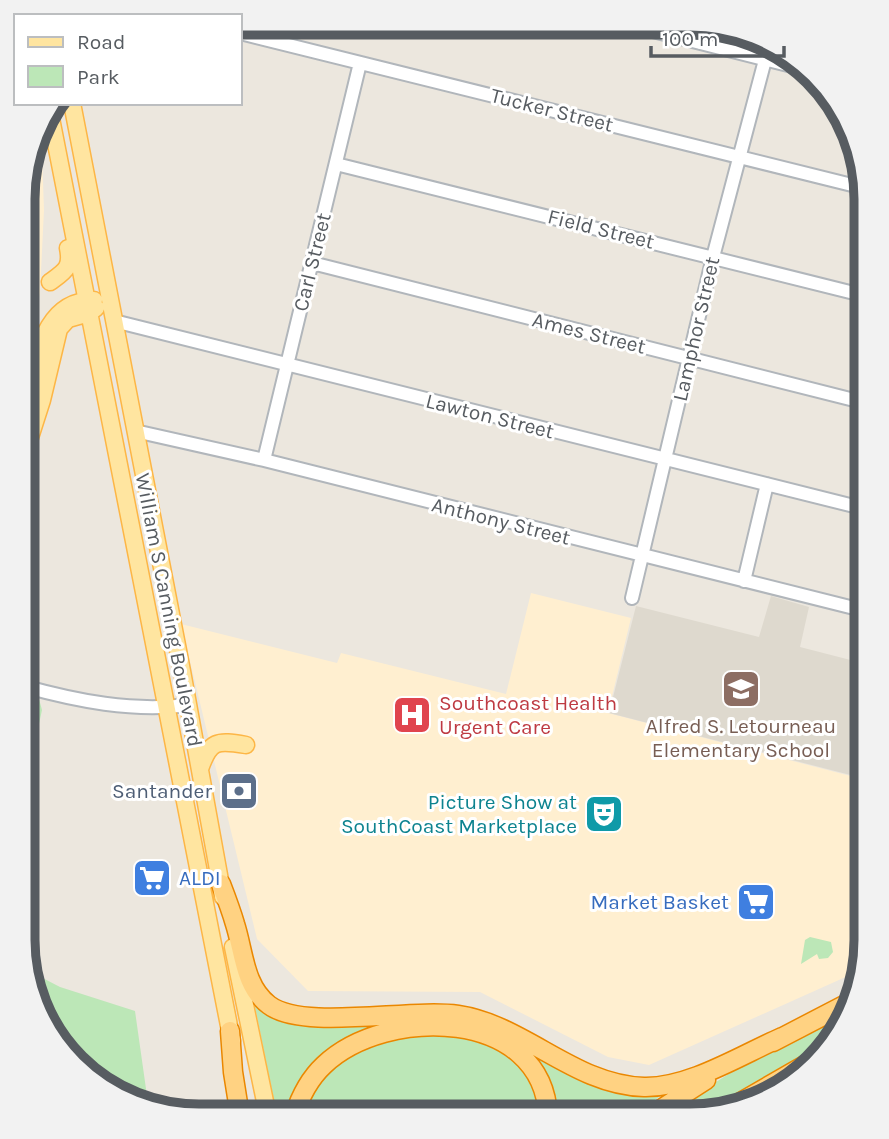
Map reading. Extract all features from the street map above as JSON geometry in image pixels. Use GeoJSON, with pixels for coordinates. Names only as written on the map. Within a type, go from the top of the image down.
{"type":"FeatureCollection","features":[{"type":"Feature","properties":{"kind":"highway"},"geometry":{"type":"LineString","coordinates":[[221,884],[235,922],[250,980],[266,1003],[286,1014],[312,1017],[432,1013],[470,1017],[507,1030],[596,1077],[645,1087],[664,1086],[691,1078],[782,1037]]}},
{"type":"Feature","properties":{"kind":"highway"},"geometry":{"type":"LineString","coordinates":[[669,1104],[726,1068],[840,1007]]}},
{"type":"Feature","properties":{"kind":"highway"},"geometry":{"type":"LineString","coordinates":[[300,1104],[311,1081],[322,1066],[337,1054],[382,1033],[432,1026],[478,1033],[502,1042],[516,1051],[527,1061],[540,1081],[546,1104]]}},
{"type":"Feature","properties":{"kind":"highway"},"geometry":{"type":"LineString","coordinates":[[230,1031],[238,1104]]}},
{"type":"Feature","properties":{"kind":"main road","name":"William S Canning Boulevard"},"geometry":{"type":"LineString","coordinates":[[72,105],[266,1104]]}},
{"type":"Feature","properties":{"kind":"main road","name":"William S Canning Boulevard"},"geometry":{"type":"LineString","coordinates":[[52,126],[245,1104]]}},
{"type":"Feature","properties":{"kind":"main road"},"geometry":{"type":"LineString","coordinates":[[50,282],[67,268],[70,261],[66,238],[68,207]]}},
{"type":"Feature","properties":{"kind":"main road"},"geometry":{"type":"LineString","coordinates":[[35,390],[59,329],[87,306],[109,299]]}},
{"type":"Feature","properties":{"kind":"main road"},"geometry":{"type":"LineString","coordinates":[[102,382],[113,400],[118,424],[124,431],[135,431]]}},
{"type":"Feature","properties":{"kind":"main road"},"geometry":{"type":"LineString","coordinates":[[200,769],[208,750],[219,742],[246,745]]}},
{"type":"Feature","properties":{"kind":"street","name":"Tucker Street"},"geometry":{"type":"LineString","coordinates":[[248,35],[853,185]]}},
{"type":"Feature","properties":{"kind":"street"},"geometry":{"type":"LineString","coordinates":[[665,35],[783,64]]}},
{"type":"Feature","properties":{"kind":"street","name":"Lamphor Street"},"geometry":{"type":"LineString","coordinates":[[632,598],[713,257],[765,60]]}},
{"type":"Feature","properties":{"kind":"street","name":"Carl Street"},"geometry":{"type":"LineString","coordinates":[[264,460],[360,63]]}},
{"type":"Feature","properties":{"kind":"street","name":"Field Street"},"geometry":{"type":"LineString","coordinates":[[336,164],[854,293]]}},
{"type":"Feature","properties":{"kind":"street","name":"Ames Street"},"geometry":{"type":"LineString","coordinates":[[312,263],[854,400]]}},
{"type":"Feature","properties":{"kind":"street","name":"Lawton Street"},"geometry":{"type":"LineString","coordinates":[[114,321],[854,506]]}},
{"type":"Feature","properties":{"kind":"street","name":"Anthony Street"},"geometry":{"type":"LineString","coordinates":[[135,431],[264,460],[854,608]]}},
{"type":"Feature","properties":{"kind":"street"},"geometry":{"type":"LineString","coordinates":[[744,581],[767,484]]}},
{"type":"Feature","properties":{"kind":"street"},"geometry":{"type":"LineString","coordinates":[[35,689],[115,706],[166,708],[188,705]]}},
{"type":"Feature","properties":{"kind":"shaded area"},"geometry":{"type":"Polygon","coordinates":[[[42,153],[44,210],[40,292],[35,317],[35,199],[36,177],[42,153]]]}},
{"type":"Feature","properties":{"kind":"shaded area"},"geometry":{"type":"Polygon","coordinates":[[[531,593],[631,618],[608,713],[854,777],[854,951],[850,975],[649,1065],[608,1057],[480,992],[308,991],[257,939],[181,624],[337,663],[341,653],[506,694],[531,593]]]}},
{"type":"Feature","properties":{"kind":"shaded area","name":"Alfred S. Letourneau Elementary School"},"geometry":{"type":"Polygon","coordinates":[[[771,596],[809,607],[800,647],[854,661],[854,776],[609,713],[636,606],[759,637],[771,596]]]}},
{"type":"Feature","properties":{"kind":"green space"},"geometry":{"type":"Polygon","coordinates":[[[35,698],[39,699],[42,710],[35,742],[35,698]]]}},
{"type":"Feature","properties":{"kind":"green space"},"geometry":{"type":"Polygon","coordinates":[[[810,937],[831,942],[833,952],[828,958],[819,959],[817,954],[801,964],[805,940],[810,937]]]}},
{"type":"Feature","properties":{"kind":"green space"},"geometry":{"type":"Polygon","coordinates":[[[39,976],[60,987],[135,1011],[147,1095],[117,1082],[83,1056],[57,1022],[47,1003],[39,976]]]}},
{"type":"Feature","properties":{"kind":"green space"},"geometry":{"type":"Polygon","coordinates":[[[254,1002],[269,1010],[393,1019],[356,1038],[300,1104],[275,1104],[254,1002]]]}},
{"type":"Feature","properties":{"kind":"green space"},"geometry":{"type":"Polygon","coordinates":[[[835,1017],[820,1040],[797,1064],[740,1096],[701,1104],[681,1104],[751,1060],[835,1017]]]}},
{"type":"Feature","properties":{"kind":"green space"},"geometry":{"type":"Polygon","coordinates":[[[399,1034],[476,1037],[524,1065],[539,1104],[305,1104],[309,1094],[337,1060],[399,1034]]]}},
{"type":"Feature","properties":{"kind":"green space"},"geometry":{"type":"Polygon","coordinates":[[[515,1039],[661,1092],[662,1095],[649,1104],[547,1104],[515,1039]]]}},
{"type":"Feature","properties":{"kind":"place","name":"Alfred S. Letourneau Elementary School"},"geometry":{"type":"Point","coordinates":[741,689]}},
{"type":"Feature","properties":{"kind":"place","name":"Southcoast Health Urgent Care"},"geometry":{"type":"Point","coordinates":[412,715]}},
{"type":"Feature","properties":{"kind":"place","name":"Santander"},"geometry":{"type":"Point","coordinates":[239,791]}},
{"type":"Feature","properties":{"kind":"place","name":"Picture Show at SouthCoast Marketplace"},"geometry":{"type":"Point","coordinates":[604,814]}},
{"type":"Feature","properties":{"kind":"place","name":"ALDI"},"geometry":{"type":"Point","coordinates":[152,878]}},
{"type":"Feature","properties":{"kind":"place","name":"Market Basket"},"geometry":{"type":"Point","coordinates":[756,902]}}]}
